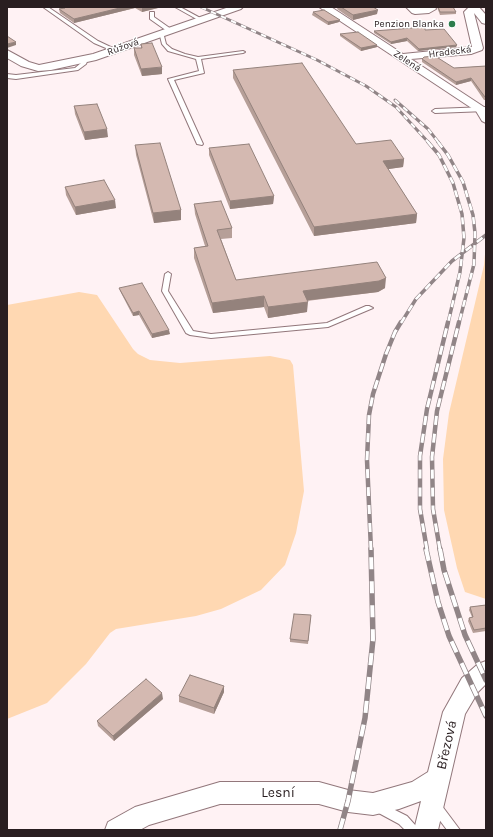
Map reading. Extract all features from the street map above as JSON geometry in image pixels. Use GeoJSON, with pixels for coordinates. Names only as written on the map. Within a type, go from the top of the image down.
{"type":"FeatureCollection","features":[{"type":"Feature","properties":{"kind":"street","name":"Růžová"},"geometry":{"type":"LineString","coordinates":[[7,53],[24,64],[38,68],[51,67],[86,59],[115,50],[238,7]]}},
{"type":"Feature","properties":{"kind":"street","name":"Zelená"},"geometry":{"type":"LineString","coordinates":[[324,7],[484,112]]}},
{"type":"Feature","properties":{"kind":"street"},"geometry":{"type":"LineString","coordinates":[[411,7],[416,11],[429,10],[431,9],[430,7]]}},
{"type":"Feature","properties":{"kind":"street","name":"Hradecká"},"geometry":{"type":"LineString","coordinates":[[401,57],[471,51],[478,48],[469,12],[475,8]]}},
{"type":"Feature","properties":{"kind":"street"},"geometry":{"type":"LineString","coordinates":[[475,8],[486,22]]}},
{"type":"Feature","properties":{"kind":"street","name":"Březová"},"geometry":{"type":"LineString","coordinates":[[426,830],[454,712],[470,685],[486,670]]}},
{"type":"Feature","properties":{"kind":"street","name":"Lesní"},"geometry":{"type":"LineString","coordinates":[[117,830],[143,815],[220,793],[319,793],[348,801],[372,804],[399,798],[420,790],[439,778]]}},
{"type":"Feature","properties":{"kind":"lane"},"geometry":{"type":"LineString","coordinates":[[45,7],[96,42],[115,50]]}},
{"type":"Feature","properties":{"kind":"lane"},"geometry":{"type":"LineString","coordinates":[[177,7],[202,20]]}},
{"type":"Feature","properties":{"kind":"lane"},"geometry":{"type":"LineString","coordinates":[[152,13],[152,18],[165,32],[164,44],[170,50],[198,58],[243,52]]}},
{"type":"Feature","properties":{"kind":"lane"},"geometry":{"type":"LineString","coordinates":[[198,58],[202,72],[171,79],[200,144]]}},
{"type":"Feature","properties":{"kind":"lane"},"geometry":{"type":"LineString","coordinates":[[7,76],[16,77],[76,69],[83,64],[86,59]]}},
{"type":"Feature","properties":{"kind":"lane"},"geometry":{"type":"LineString","coordinates":[[435,111],[484,112]]}},
{"type":"Feature","properties":{"kind":"lane"},"geometry":{"type":"LineString","coordinates":[[168,274],[165,291],[190,333],[211,336],[328,325],[370,308]]}},
{"type":"Feature","properties":{"kind":"lane"},"geometry":{"type":"LineString","coordinates":[[372,804],[403,820],[412,830]]}},
{"type":"Feature","properties":{"kind":"lane"},"geometry":{"type":"LineString","coordinates":[[433,804],[454,830]]}},
{"type":"Feature","properties":{"kind":"shaded area"},"geometry":{"type":"Polygon","coordinates":[[[486,243],[486,599],[465,592],[457,568],[444,510],[443,459],[449,413],[484,265],[486,243]]]}},
{"type":"Feature","properties":{"kind":"shaded area"},"geometry":{"type":"Polygon","coordinates":[[[79,292],[97,295],[133,349],[138,354],[150,360],[180,363],[270,356],[290,360],[293,365],[304,491],[296,533],[285,565],[261,590],[221,609],[196,616],[116,629],[110,633],[86,664],[47,703],[7,719],[7,305],[79,292]]]}},
{"type":"Feature","properties":{"kind":"building"},"geometry":{"type":"Polygon","coordinates":[[[63,7],[124,7],[74,19],[59,9],[65,8],[63,7]]]}},
{"type":"Feature","properties":{"kind":"building"},"geometry":{"type":"Polygon","coordinates":[[[341,7],[373,7],[378,10],[353,15],[341,7]]]}},
{"type":"Feature","properties":{"kind":"building"},"geometry":{"type":"Polygon","coordinates":[[[438,7],[453,7],[456,12],[440,12],[438,7]]]}},
{"type":"Feature","properties":{"kind":"building"},"geometry":{"type":"Polygon","coordinates":[[[324,10],[340,20],[328,22],[313,12],[324,10]]]}},
{"type":"Feature","properties":{"kind":"building"},"geometry":{"type":"Polygon","coordinates":[[[425,27],[425,30],[444,29],[457,45],[419,49],[407,38],[391,42],[374,31],[425,27]]]}},
{"type":"Feature","properties":{"kind":"building"},"geometry":{"type":"Polygon","coordinates":[[[358,32],[377,45],[361,48],[340,34],[358,32]]]}},
{"type":"Feature","properties":{"kind":"building"},"geometry":{"type":"Polygon","coordinates":[[[7,36],[16,42],[7,44],[7,36]]]}},
{"type":"Feature","properties":{"kind":"building"},"geometry":{"type":"Polygon","coordinates":[[[152,43],[162,67],[141,69],[134,48],[142,48],[141,44],[152,43]]]}},
{"type":"Feature","properties":{"kind":"building"},"geometry":{"type":"Polygon","coordinates":[[[435,56],[454,68],[486,66],[486,97],[471,78],[456,82],[422,59],[424,57],[435,56]]]}},
{"type":"Feature","properties":{"kind":"building"},"geometry":{"type":"Polygon","coordinates":[[[302,63],[356,144],[391,140],[404,159],[383,161],[417,214],[314,227],[233,70],[302,63]]]}},
{"type":"Feature","properties":{"kind":"building"},"geometry":{"type":"Polygon","coordinates":[[[97,104],[107,129],[84,132],[74,106],[97,104]]]}},
{"type":"Feature","properties":{"kind":"building"},"geometry":{"type":"Polygon","coordinates":[[[160,143],[181,210],[153,213],[135,145],[160,143]]]}},
{"type":"Feature","properties":{"kind":"building"},"geometry":{"type":"Polygon","coordinates":[[[249,144],[274,196],[230,201],[209,148],[249,144]]]}},
{"type":"Feature","properties":{"kind":"building"},"geometry":{"type":"Polygon","coordinates":[[[104,180],[115,200],[75,207],[65,187],[104,180]]]}},
{"type":"Feature","properties":{"kind":"building"},"geometry":{"type":"Polygon","coordinates":[[[221,201],[232,228],[217,230],[236,280],[377,262],[386,278],[379,281],[303,291],[308,302],[268,307],[264,296],[212,303],[194,248],[208,246],[194,204],[221,201]]]}},
{"type":"Feature","properties":{"kind":"building"},"geometry":{"type":"Polygon","coordinates":[[[142,283],[169,330],[152,334],[139,311],[133,313],[119,288],[142,283]]]}},
{"type":"Feature","properties":{"kind":"building"},"geometry":{"type":"Polygon","coordinates":[[[486,605],[486,628],[474,630],[469,618],[473,617],[470,607],[486,605]]]}},
{"type":"Feature","properties":{"kind":"building"},"geometry":{"type":"Polygon","coordinates":[[[294,614],[311,615],[308,641],[290,639],[294,614]]]}},
{"type":"Feature","properties":{"kind":"building"},"geometry":{"type":"Polygon","coordinates":[[[190,675],[224,686],[214,708],[179,696],[190,675]]]}},
{"type":"Feature","properties":{"kind":"building"},"geometry":{"type":"Polygon","coordinates":[[[146,679],[162,693],[113,736],[97,721],[146,679]]]}},
{"type":"Feature","properties":{"kind":"railway"},"geometry":{"type":"LineString","coordinates":[[201,7],[317,60],[366,86],[396,107],[429,143]]}},
{"type":"Feature","properties":{"kind":"railway"},"geometry":{"type":"LineString","coordinates":[[395,100],[428,129],[439,143]]}},
{"type":"Feature","properties":{"kind":"railway"},"geometry":{"type":"LineString","coordinates":[[428,142],[439,155],[453,183],[462,214],[464,238],[462,253]]}},
{"type":"Feature","properties":{"kind":"railway"},"geometry":{"type":"LineString","coordinates":[[438,142],[448,155],[463,182],[473,215],[475,244]]}},
{"type":"Feature","properties":{"kind":"railway"},"geometry":{"type":"LineString","coordinates":[[475,244],[486,235]]}},
{"type":"Feature","properties":{"kind":"railway"},"geometry":{"type":"LineString","coordinates":[[459,323],[474,264],[475,244]]}},
{"type":"Feature","properties":{"kind":"railway"},"geometry":{"type":"LineString","coordinates":[[462,253],[475,244]]}},
{"type":"Feature","properties":{"kind":"railway"},"geometry":{"type":"LineString","coordinates":[[401,323],[416,299],[452,261],[462,253]]}},
{"type":"Feature","properties":{"kind":"railway"},"geometry":{"type":"LineString","coordinates":[[448,323],[460,272],[462,253]]}},
{"type":"Feature","properties":{"kind":"railway"},"geometry":{"type":"LineString","coordinates":[[371,550],[367,460],[369,415],[373,394],[386,354],[401,322]]}},
{"type":"Feature","properties":{"kind":"railway"},"geometry":{"type":"LineString","coordinates":[[427,550],[420,509],[420,456],[427,409],[448,322]]}},
{"type":"Feature","properties":{"kind":"railway"},"geometry":{"type":"LineString","coordinates":[[440,550],[433,509],[432,457],[437,411],[459,322]]}},
{"type":"Feature","properties":{"kind":"railway"},"geometry":{"type":"LineString","coordinates":[[340,830],[348,801],[365,718],[373,639],[371,549]]}},
{"type":"Feature","properties":{"kind":"railway"},"geometry":{"type":"LineString","coordinates":[[426,549],[438,602],[449,636],[486,716]]}},
{"type":"Feature","properties":{"kind":"railway"},"geometry":{"type":"LineString","coordinates":[[440,549],[444,570],[465,635],[486,680]]}},
{"type":"Feature","properties":{"kind":"place","name":"Penzion Blanka"},"geometry":{"type":"Point","coordinates":[452,24]}}]}
